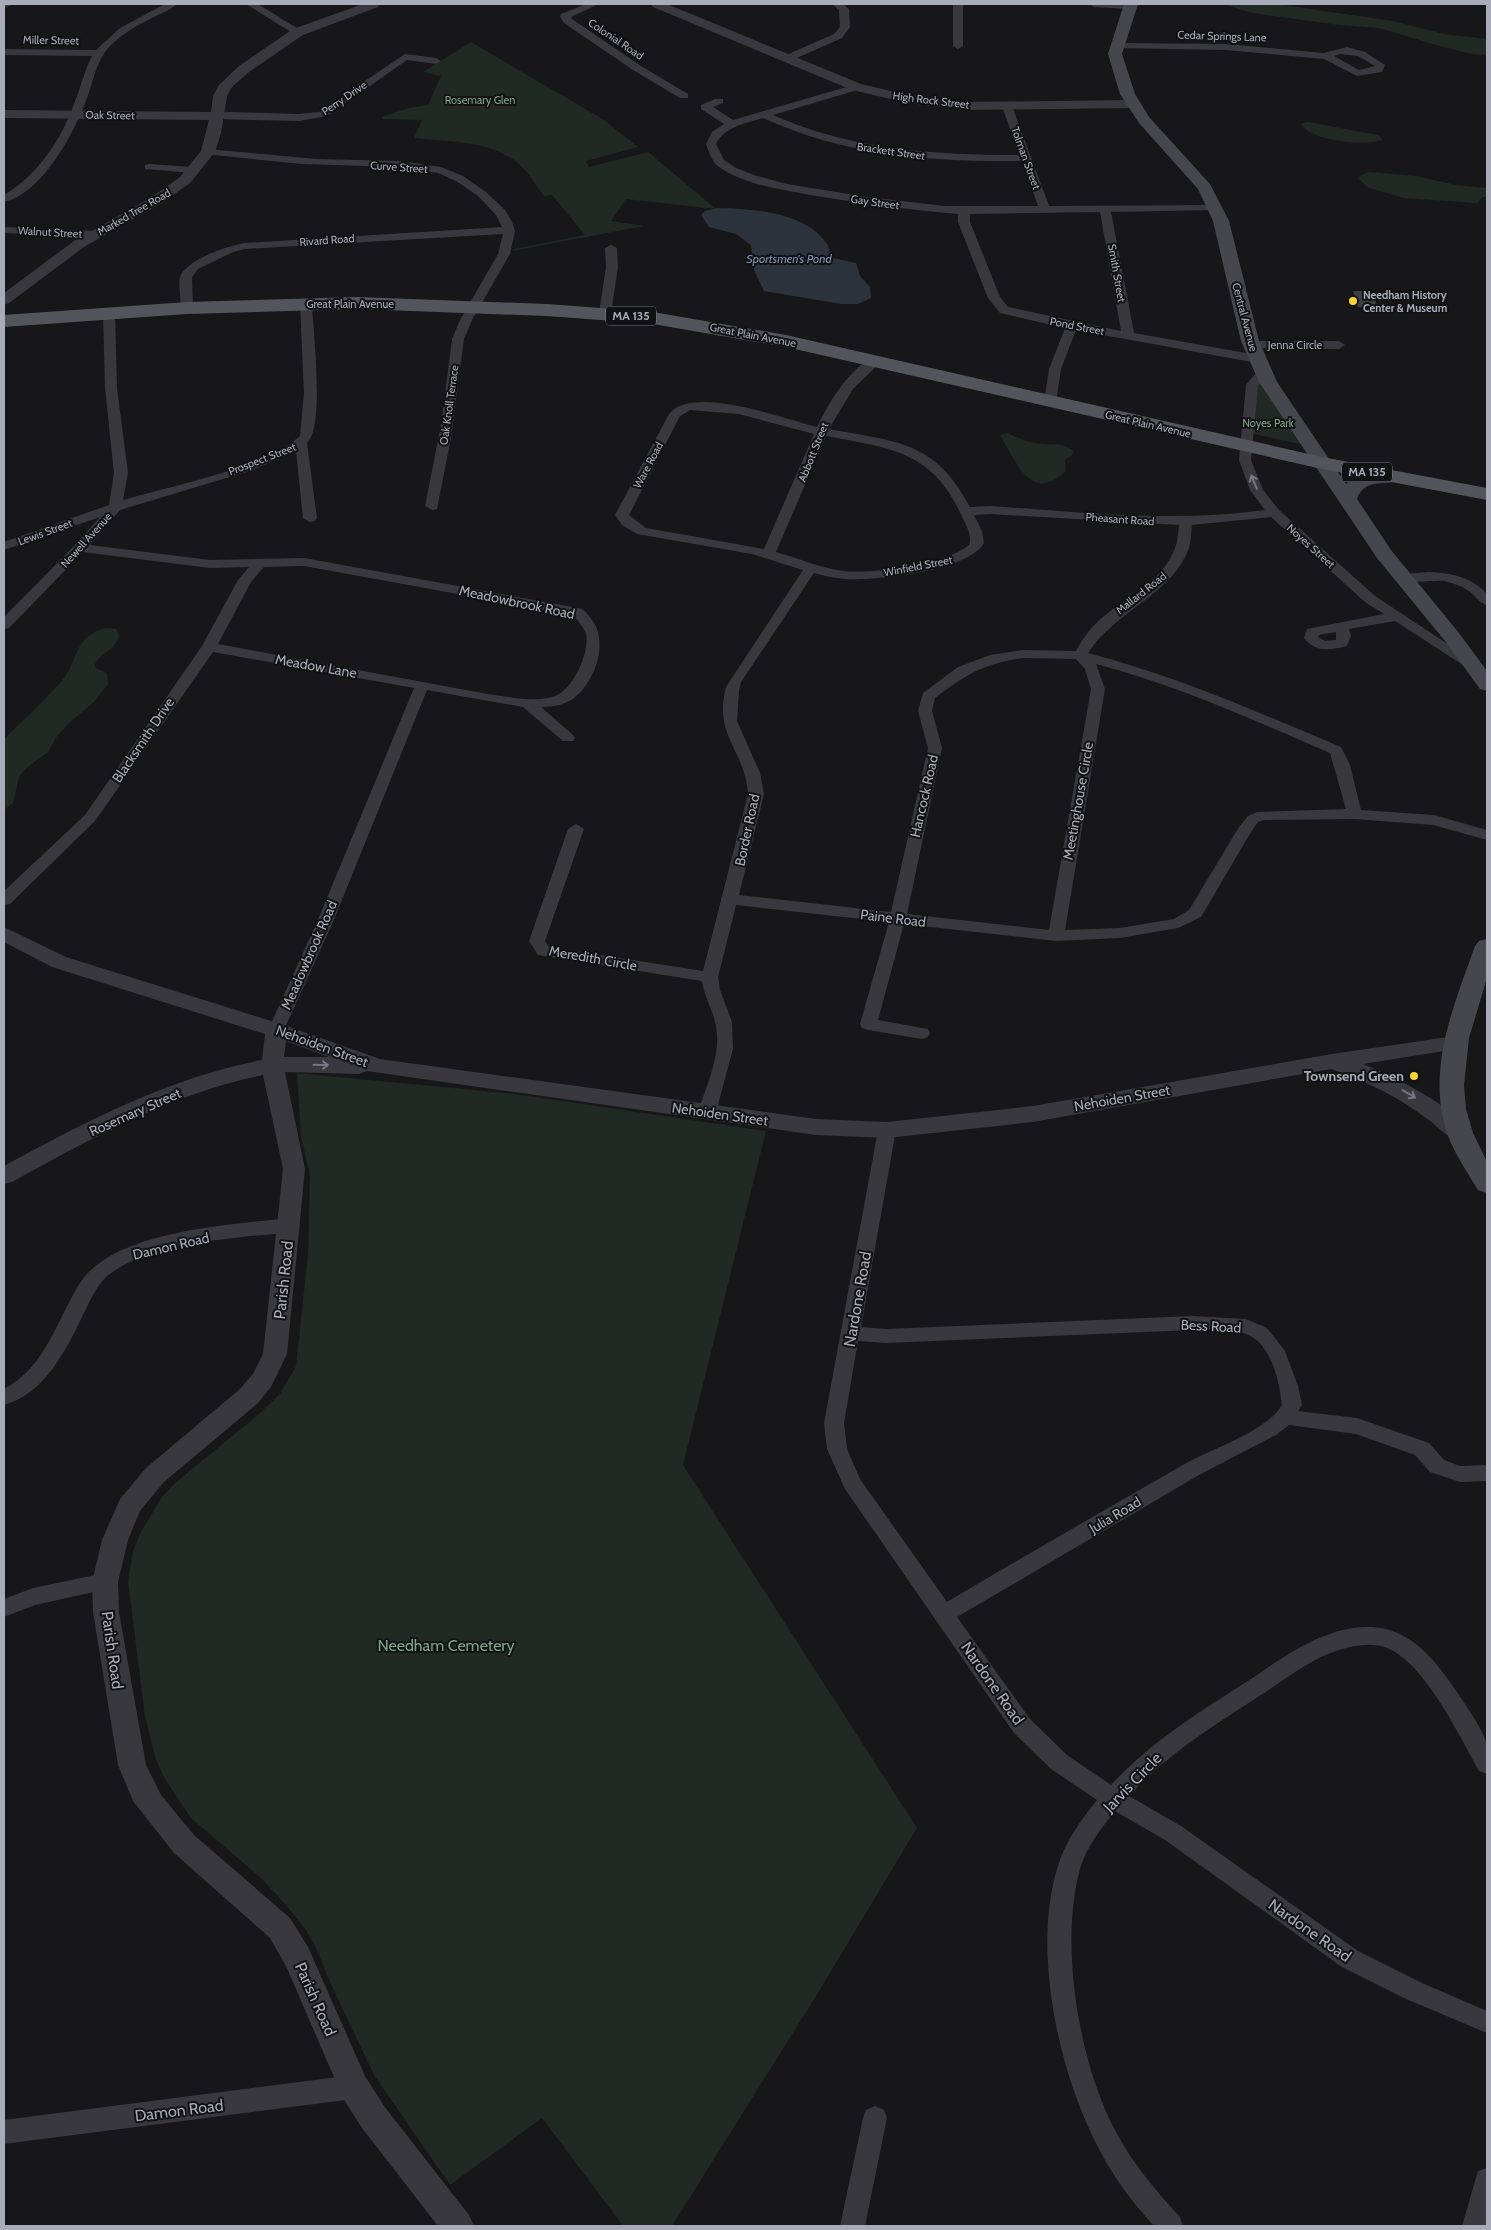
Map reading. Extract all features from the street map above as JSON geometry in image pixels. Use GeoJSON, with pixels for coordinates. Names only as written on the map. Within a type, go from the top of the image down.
{"type":"FeatureCollection","features":[{"type":"Feature","properties":{"kind":"main road","name":"Central Avenue"},"geometry":{"type":"LineString","coordinates":[[1131,5],[1117,46],[1116,60],[1132,104],[1203,183],[1216,207],[1257,359],[1322,463],[1402,578],[1474,666],[1487,685]]}},
{"type":"Feature","properties":{"kind":"main road","name":"Great Plain Avenue"},"geometry":{"type":"LineString","coordinates":[[4,321],[187,308],[358,303],[605,313],[736,330],[1322,463],[1487,494]]}},
{"type":"Feature","properties":{"kind":"main road"},"geometry":{"type":"LineString","coordinates":[[1347,500],[1350,488],[1355,483],[1393,477]]}},
{"type":"Feature","properties":{"kind":"main road"},"geometry":{"type":"LineString","coordinates":[[1487,950],[1463,1012],[1455,1043],[1451,1087],[1460,1134],[1487,1184]]}},
{"type":"Feature","properties":{"kind":"street"},"geometry":{"type":"LineString","coordinates":[[4,5],[9,4]]}},
{"type":"Feature","properties":{"kind":"street"},"geometry":{"type":"LineString","coordinates":[[4,199],[23,189],[44,167],[76,115],[98,53],[117,33],[172,4]]}},
{"type":"Feature","properties":{"kind":"street"},"geometry":{"type":"LineString","coordinates":[[251,4],[298,32]]}},
{"type":"Feature","properties":{"kind":"street","name":"Marked Tree Road"},"geometry":{"type":"LineString","coordinates":[[4,300],[50,265],[96,234],[168,193],[193,170],[208,152],[214,133],[220,96],[226,86],[262,55],[298,32],[374,4]]}},
{"type":"Feature","properties":{"kind":"street","name":"Colonial Road"},"geometry":{"type":"LineString","coordinates":[[594,4],[565,16],[568,22],[637,68],[684,96]]}},
{"type":"Feature","properties":{"kind":"street","name":"High Rock Street"},"geometry":{"type":"LineString","coordinates":[[657,4],[857,87],[908,99],[934,103],[1006,106],[1132,104]]}},
{"type":"Feature","properties":{"kind":"street"},"geometry":{"type":"LineString","coordinates":[[788,58],[838,36],[845,27],[844,9],[837,4]]}},
{"type":"Feature","properties":{"kind":"street"},"geometry":{"type":"LineString","coordinates":[[958,4],[958,46]]}},
{"type":"Feature","properties":{"kind":"street"},"geometry":{"type":"LineString","coordinates":[[1094,4],[1131,5]]}},
{"type":"Feature","properties":{"kind":"street","name":"Cedar Springs Lane"},"geometry":{"type":"LineString","coordinates":[[1117,46],[1226,47],[1326,56]]}},
{"type":"Feature","properties":{"kind":"street","name":"Miller Street"},"geometry":{"type":"LineString","coordinates":[[4,52],[98,53]]}},
{"type":"Feature","properties":{"kind":"street","name":"Perry Drive"},"geometry":{"type":"LineString","coordinates":[[216,116],[315,116],[323,114],[405,57],[436,61]]}},
{"type":"Feature","properties":{"kind":"street","name":"Gay Street"},"geometry":{"type":"LineString","coordinates":[[857,87],[732,124],[716,134],[712,146],[722,163],[750,177],[771,184],[857,200],[964,211],[1216,207]]}},
{"type":"Feature","properties":{"kind":"street"},"geometry":{"type":"LineString","coordinates":[[719,101],[705,107],[732,124]]}},
{"type":"Feature","properties":{"kind":"street","name":"Tolman Street"},"geometry":{"type":"LineString","coordinates":[[1006,106],[1027,158],[1044,210]]}},
{"type":"Feature","properties":{"kind":"street","name":"Oak Street"},"geometry":{"type":"LineString","coordinates":[[4,114],[216,116]]}},
{"type":"Feature","properties":{"kind":"street","name":"Brackett Street"},"geometry":{"type":"LineString","coordinates":[[762,114],[786,128],[871,150],[938,158],[1027,158]]}},
{"type":"Feature","properties":{"kind":"street","name":"Curve Street"},"geometry":{"type":"LineString","coordinates":[[208,152],[313,162],[421,167],[442,171],[468,184],[489,201],[507,222],[509,230]]}},
{"type":"Feature","properties":{"kind":"street"},"geometry":{"type":"LineString","coordinates":[[149,167],[193,170]]}},
{"type":"Feature","properties":{"kind":"street","name":"Smith Street"},"geometry":{"type":"LineString","coordinates":[[1105,209],[1128,336]]}},
{"type":"Feature","properties":{"kind":"street","name":"Pond Street"},"geometry":{"type":"LineString","coordinates":[[964,211],[964,222],[994,298],[1004,310],[1072,326],[1257,359]]}},
{"type":"Feature","properties":{"kind":"street","name":"Walnut Street"},"geometry":{"type":"LineString","coordinates":[[4,230],[96,234]]}},
{"type":"Feature","properties":{"kind":"street"},"geometry":{"type":"LineString","coordinates":[[472,307],[508,248],[509,230]]}},
{"type":"Feature","properties":{"kind":"street","name":"Rivard Road"},"geometry":{"type":"LineString","coordinates":[[187,308],[186,277],[194,267],[230,249],[244,246],[319,240],[509,230]]}},
{"type":"Feature","properties":{"kind":"street"},"geometry":{"type":"LineString","coordinates":[[605,313],[612,267],[611,248]]}},
{"type":"Feature","properties":{"kind":"street","name":"Prospect Street"},"geometry":{"type":"LineString","coordinates":[[115,506],[253,465],[302,444],[307,434],[310,413],[306,304]]}},
{"type":"Feature","properties":{"kind":"street","name":"Oak Knoll Terrace"},"geometry":{"type":"LineString","coordinates":[[432,506],[451,399],[460,333],[472,307]]}},
{"type":"Feature","properties":{"kind":"street","name":"Newell Avenue"},"geometry":{"type":"LineString","coordinates":[[4,625],[80,548],[115,506],[121,473],[111,388],[109,313]]}},
{"type":"Feature","properties":{"kind":"street"},"geometry":{"type":"LineString","coordinates":[[1050,402],[1055,369],[1072,326]]}},
{"type":"Feature","properties":{"kind":"street","name":"Jenna Circle"},"geometry":{"type":"LineString","coordinates":[[1257,359],[1339,345]]}},
{"type":"Feature","properties":{"kind":"street","name":"Noyes Street"},"geometry":{"type":"LineString","coordinates":[[1257,359],[1252,385],[1245,460],[1257,490],[1274,513],[1370,599],[1474,666]]}},
{"type":"Feature","properties":{"kind":"street","name":"Abbott Street"},"geometry":{"type":"LineString","coordinates":[[768,554],[787,517],[829,412],[843,391],[858,374],[875,362]]}},
{"type":"Feature","properties":{"kind":"street","name":"Ware Road"},"geometry":{"type":"LineString","coordinates":[[768,554],[642,531],[627,522],[622,515],[675,414],[687,406],[719,406],[735,409],[822,432]]}},
{"type":"Feature","properties":{"kind":"street","name":"Winfield Street"},"geometry":{"type":"LineString","coordinates":[[768,554],[810,569],[843,574],[868,575],[935,564],[959,557],[976,547],[978,537],[966,511],[942,473],[922,456],[902,448],[822,432]]}},
{"type":"Feature","properties":{"kind":"street"},"geometry":{"type":"LineString","coordinates":[[302,444],[310,518]]}},
{"type":"Feature","properties":{"kind":"street","name":"Lewis Street"},"geometry":{"type":"LineString","coordinates":[[4,546],[115,506]]}},
{"type":"Feature","properties":{"kind":"street","name":"Pheasant Road"},"geometry":{"type":"LineString","coordinates":[[966,511],[990,510],[1186,523],[1239,520],[1274,513]]}},
{"type":"Feature","properties":{"kind":"street","name":"Mallard Road"},"geometry":{"type":"LineString","coordinates":[[1080,655],[1087,640],[1104,622],[1160,581],[1173,568],[1183,547],[1186,523]]}},
{"type":"Feature","properties":{"kind":"street","name":"Meadowbrook Road"},"geometry":{"type":"LineString","coordinates":[[80,548],[202,564],[304,562],[578,612],[592,627],[594,646],[580,684],[561,700],[549,703],[527,702],[422,685],[325,922],[276,1030]]}},
{"type":"Feature","properties":{"kind":"street","name":"Blacksmith Drive"},"geometry":{"type":"LineString","coordinates":[[4,900],[90,818],[209,647],[246,580],[260,563]]}},
{"type":"Feature","properties":{"kind":"street","name":"Border Road"},"geometry":{"type":"LineString","coordinates":[[707,1112],[726,1040],[724,1022],[712,995],[710,977],[756,794],[756,778],[730,721],[731,696],[734,682],[810,569]]}},
{"type":"Feature","properties":{"kind":"street"},"geometry":{"type":"LineString","coordinates":[[1402,578],[1430,574],[1445,577],[1473,588],[1487,601]]}},
{"type":"Feature","properties":{"kind":"street"},"geometry":{"type":"LineString","coordinates":[[1341,627],[1364,621],[1396,617]]}},
{"type":"Feature","properties":{"kind":"street","name":"Meadow Lane"},"geometry":{"type":"LineString","coordinates":[[209,647],[422,685]]}},
{"type":"Feature","properties":{"kind":"street","name":"Hancock Road"},"geometry":{"type":"LineString","coordinates":[[922,1033],[868,1024],[898,918],[934,748],[925,711],[928,696],[964,670],[995,658],[1023,654],[1080,655]]}},
{"type":"Feature","properties":{"kind":"street"},"geometry":{"type":"LineString","coordinates":[[1080,655],[1157,677],[1220,701],[1336,750],[1340,758],[1348,795],[1355,814]]}},
{"type":"Feature","properties":{"kind":"street","name":"Meetinghouse Circle"},"geometry":{"type":"LineString","coordinates":[[1056,936],[1098,689],[1092,668],[1080,655]]}},
{"type":"Feature","properties":{"kind":"street"},"geometry":{"type":"LineString","coordinates":[[527,702],[568,738]]}},
{"type":"Feature","properties":{"kind":"street"},"geometry":{"type":"LineString","coordinates":[[1056,936],[1120,933],[1178,923],[1195,913],[1244,830],[1253,819],[1262,814],[1355,814],[1434,820],[1487,835]]}},
{"type":"Feature","properties":{"kind":"street","name":"Meredith Circle"},"geometry":{"type":"LineString","coordinates":[[576,829],[537,941],[544,951],[710,977]]}},
{"type":"Feature","properties":{"kind":"street","name":"Paine Road"},"geometry":{"type":"LineString","coordinates":[[731,899],[1056,936]]}},
{"type":"Feature","properties":{"kind":"street","name":"Nehoiden Street"},"geometry":{"type":"LineString","coordinates":[[4,934],[59,962],[276,1030],[377,1066],[816,1127],[888,1130],[1033,1114],[1332,1061],[1455,1043]]}},
{"type":"Feature","properties":{"kind":"street","name":"Parish Road"},"geometry":{"type":"LineString","coordinates":[[276,1030],[272,1065],[294,1159],[275,1354],[262,1380],[249,1396],[155,1474],[129,1506],[115,1540],[105,1582],[106,1612],[132,1764],[143,1792],[184,1844],[280,1928],[297,1957],[354,2087],[373,2117],[458,2226]]}},
{"type":"Feature","properties":{"kind":"street"},"geometry":{"type":"LineString","coordinates":[[1332,1061],[1363,1072],[1410,1094],[1460,1134]]}},
{"type":"Feature","properties":{"kind":"street","name":"Rosemary Street"},"geometry":{"type":"LineString","coordinates":[[4,1176],[153,1101],[212,1078],[272,1065],[377,1066]]}},
{"type":"Feature","properties":{"kind":"street","name":"Nardone Road"},"geometry":{"type":"LineString","coordinates":[[888,1130],[834,1423],[835,1441],[840,1458],[852,1483],[1022,1726],[1059,1762],[1112,1798],[1173,1833],[1350,1959],[1414,1991],[1487,2022]]}},
{"type":"Feature","properties":{"kind":"street","name":"Damon Road"},"geometry":{"type":"LineString","coordinates":[[4,1398],[26,1387],[40,1373],[87,1288],[95,1277],[113,1263],[136,1253],[181,1241],[289,1225]]}},
{"type":"Feature","properties":{"kind":"street","name":"Bess Road"},"geometry":{"type":"LineString","coordinates":[[852,1333],[886,1336],[1192,1323],[1238,1325],[1259,1332],[1274,1352],[1289,1382],[1292,1405],[1285,1417]]}},
{"type":"Feature","properties":{"kind":"street"},"geometry":{"type":"LineString","coordinates":[[1285,1417],[1357,1426],[1422,1449],[1437,1466],[1460,1474],[1487,1473]]}},
{"type":"Feature","properties":{"kind":"street","name":"Julia Road"},"geometry":{"type":"LineString","coordinates":[[944,1614],[1192,1469],[1270,1430],[1285,1417]]}},
{"type":"Feature","properties":{"kind":"street"},"geometry":{"type":"LineString","coordinates":[[4,1608],[33,1597],[105,1582]]}},
{"type":"Feature","properties":{"kind":"street","name":"Jarvis Circle"},"geometry":{"type":"LineString","coordinates":[[1171,2226],[1145,2198],[1102,2129],[1080,2072],[1066,2011],[1059,1944],[1065,1879],[1081,1840],[1112,1798],[1173,1740],[1296,1661],[1343,1639],[1373,1634],[1395,1641],[1419,1658],[1456,1709],[1487,1764]]}},
{"type":"Feature","properties":{"kind":"street","name":"Damon Road"},"geometry":{"type":"LineString","coordinates":[[4,2132],[354,2087]]}},
{"type":"Feature","properties":{"kind":"street"},"geometry":{"type":"LineString","coordinates":[[852,2226],[875,2118]]}},
{"type":"Feature","properties":{"kind":"street"},"geometry":{"type":"LineString","coordinates":[[1474,2226],[1487,2180]]}},
{"type":"Feature","properties":{"kind":"green space"},"geometry":{"type":"Polygon","coordinates":[[[1225,4],[1276,4],[1393,21],[1444,34],[1487,39],[1487,55],[1471,54],[1379,28],[1339,25],[1267,15],[1248,12],[1225,4]]]}},
{"type":"Feature","properties":{"kind":"green space","name":"Rosemary Glen"},"geometry":{"type":"Polygon","coordinates":[[[471,42],[604,120],[638,147],[586,161],[589,167],[648,152],[716,209],[626,199],[611,221],[644,226],[512,251],[514,249],[585,235],[552,195],[544,196],[523,168],[509,157],[497,151],[470,144],[414,138],[422,120],[383,119],[382,117],[409,108],[428,105],[441,76],[423,72],[471,42]]]}},
{"type":"Feature","properties":{"kind":"green space"},"geometry":{"type":"Polygon","coordinates":[[[1308,122],[1378,135],[1383,140],[1364,143],[1326,138],[1315,135],[1301,123],[1308,122]]]}},
{"type":"Feature","properties":{"kind":"green space"},"geometry":{"type":"Polygon","coordinates":[[[1368,172],[1416,176],[1456,185],[1487,188],[1487,197],[1483,197],[1477,203],[1403,198],[1367,187],[1359,179],[1360,176],[1368,172]]]}},
{"type":"Feature","properties":{"kind":"green space","name":"Noyes Park"},"geometry":{"type":"Polygon","coordinates":[[[1260,383],[1300,444],[1253,434],[1257,386],[1260,383]]]}},
{"type":"Feature","properties":{"kind":"green space"},"geometry":{"type":"Polygon","coordinates":[[[1007,433],[1034,443],[1060,445],[1069,448],[1073,451],[1072,455],[1065,460],[1066,471],[1053,480],[1043,483],[1034,481],[1018,466],[1000,435],[1007,433]]]}},
{"type":"Feature","properties":{"kind":"green space"},"geometry":{"type":"Polygon","coordinates":[[[106,628],[116,629],[119,635],[115,644],[95,664],[96,668],[107,673],[108,684],[94,702],[70,722],[57,736],[48,752],[25,769],[19,777],[13,803],[4,810],[4,739],[61,682],[82,643],[95,632],[106,628]]]}},
{"type":"Feature","properties":{"kind":"green space","name":"Needham Cemetery"},"geometry":{"type":"Polygon","coordinates":[[[297,1073],[514,1094],[766,1131],[683,1465],[917,1828],[816,1996],[672,2226],[623,2226],[542,2118],[450,2185],[374,2075],[306,1930],[261,1878],[191,1818],[165,1779],[156,1760],[145,1717],[128,1581],[133,1551],[141,1532],[162,1497],[175,1483],[259,1414],[280,1394],[296,1366],[308,1254],[310,1175],[301,1137],[297,1073]]]}},
{"type":"Feature","properties":{"kind":"water","name":"Sportsmen's Pond"},"geometry":{"type":"Polygon","coordinates":[[[717,208],[746,209],[777,214],[792,218],[805,225],[817,233],[827,244],[833,258],[856,263],[860,276],[870,287],[871,298],[858,304],[841,304],[764,291],[754,270],[751,245],[736,234],[709,227],[701,215],[705,211],[717,208]]]}},
{"type":"Feature","properties":{"kind":"building"},"geometry":{"type":"Polygon","coordinates":[[[1353,291],[1372,291],[1377,296],[1375,307],[1358,307],[1353,291]]]}},
{"type":"Feature","properties":{"kind":"place","name":"Needham History Center & Museum"},"geometry":{"type":"Point","coordinates":[1353,301]}},
{"type":"Feature","properties":{"kind":"place","name":"Townsend Green"},"geometry":{"type":"Point","coordinates":[1414,1076]}}]}
